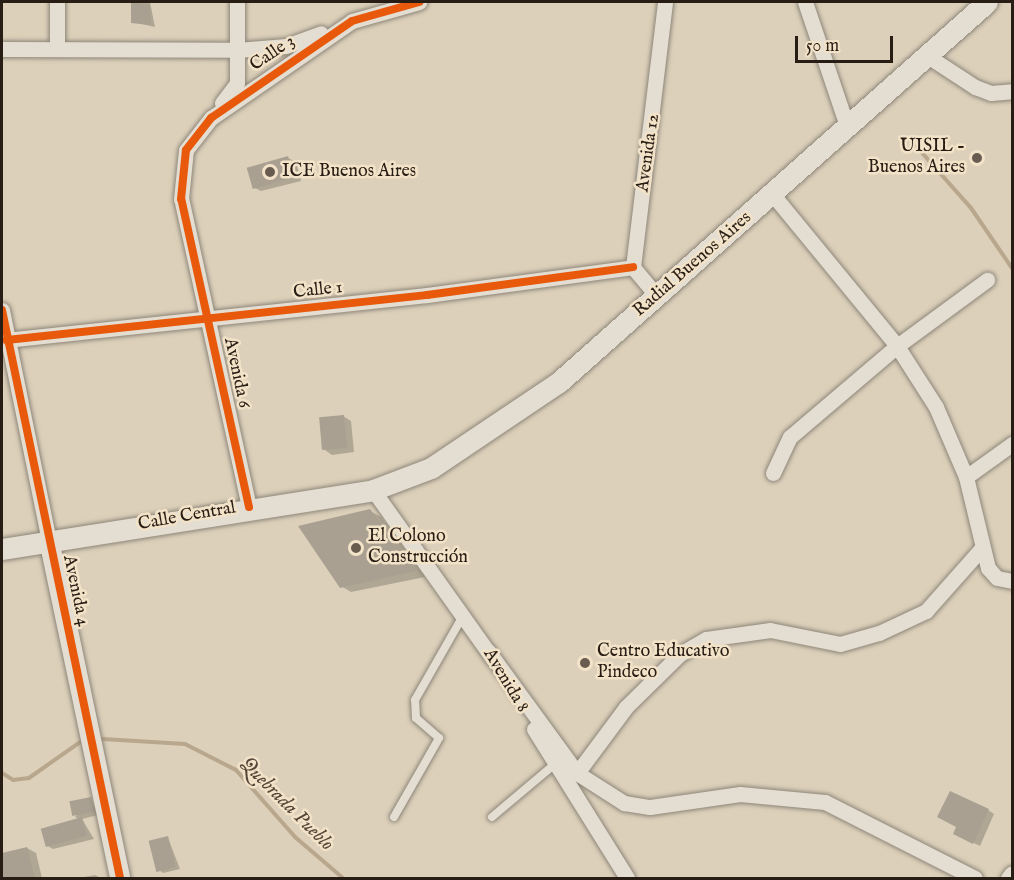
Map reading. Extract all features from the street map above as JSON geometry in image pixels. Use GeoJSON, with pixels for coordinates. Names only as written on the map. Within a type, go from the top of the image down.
{"type":"FeatureCollection","features":[{"type":"Feature","properties":{"kind":"main road","name":"Radial Buenos Aires"},"geometry":{"type":"LineString","coordinates":[[373,490],[431,468],[509,418],[774,196],[847,126],[987,2]]}},
{"type":"Feature","properties":{"kind":"main road","name":"Calle Central"},"geometry":{"type":"LineString","coordinates":[[2,549],[249,507],[373,490]]}},
{"type":"Feature","properties":{"kind":"street"},"geometry":{"type":"LineString","coordinates":[[57,2],[57,49]]}},
{"type":"Feature","properties":{"kind":"street"},"geometry":{"type":"LineString","coordinates":[[211,118],[237,83],[237,2]]}},
{"type":"Feature","properties":{"kind":"street","name":"Calle 3"},"geometry":{"type":"LineString","coordinates":[[2,49],[237,50],[285,46],[352,21],[419,2]]}},
{"type":"Feature","properties":{"kind":"street","name":"Avenida 12"},"geometry":{"type":"LineString","coordinates":[[633,267],[665,2]]}},
{"type":"Feature","properties":{"kind":"street"},"geometry":{"type":"LineString","coordinates":[[805,2],[847,126]]}},
{"type":"Feature","properties":{"kind":"street","name":"Calle 3"},"geometry":{"type":"LineString","coordinates":[[180,175],[186,150],[211,118],[352,21]]}},
{"type":"Feature","properties":{"kind":"street"},"geometry":{"type":"LineString","coordinates":[[926,56],[975,87],[991,93],[1012,91]]}},
{"type":"Feature","properties":{"kind":"street","name":"Avenida 6"},"geometry":{"type":"LineString","coordinates":[[180,175],[249,507]]}},
{"type":"Feature","properties":{"kind":"street"},"geometry":{"type":"LineString","coordinates":[[774,196],[897,346],[936,407],[966,477],[982,526],[981,549],[996,578],[1012,581]]}},
{"type":"Feature","properties":{"kind":"street"},"geometry":{"type":"LineString","coordinates":[[633,267],[657,296]]}},
{"type":"Feature","properties":{"kind":"street","name":"Calle 1"},"geometry":{"type":"LineString","coordinates":[[6,340],[633,267]]}},
{"type":"Feature","properties":{"kind":"street"},"geometry":{"type":"LineString","coordinates":[[773,473],[790,437],[897,346],[987,280]]}},
{"type":"Feature","properties":{"kind":"street","name":"Avenida 4"},"geometry":{"type":"LineString","coordinates":[[2,310],[6,340],[120,879]]}},
{"type":"Feature","properties":{"kind":"street"},"geometry":{"type":"LineString","coordinates":[[966,477],[1012,444]]}},
{"type":"Feature","properties":{"kind":"street","name":"Avenida 8"},"geometry":{"type":"LineString","coordinates":[[373,490],[488,651],[627,879]]}},
{"type":"Feature","properties":{"kind":"street"},"geometry":{"type":"LineString","coordinates":[[577,773],[626,707],[680,654],[706,639],[770,630],[840,644],[879,633],[926,611],[981,549]]}},
{"type":"Feature","properties":{"kind":"street"},"geometry":{"type":"LineString","coordinates":[[488,651],[577,773],[624,803],[650,807],[741,794],[825,802],[975,879]]}},
{"type":"Feature","properties":{"kind":"street"},"geometry":{"type":"LineString","coordinates":[[1008,879],[1012,873]]}},
{"type":"Feature","properties":{"kind":"lane"},"geometry":{"type":"LineString","coordinates":[[394,817],[439,738],[416,718],[415,700],[463,616]]}},
{"type":"Feature","properties":{"kind":"lane"},"geometry":{"type":"LineString","coordinates":[[492,818],[555,764]]}},
{"type":"Feature","properties":{"kind":"building"},"geometry":{"type":"Polygon","coordinates":[[[131,2],[150,5],[151,25],[131,23],[131,2]]]}},
{"type":"Feature","properties":{"kind":"building","name":"ICE Buenos Aires"},"geometry":{"type":"Polygon","coordinates":[[[288,156],[294,177],[253,189],[247,168],[288,156]]]}},
{"type":"Feature","properties":{"kind":"building"},"geometry":{"type":"Polygon","coordinates":[[[344,415],[347,448],[322,450],[319,417],[344,415]]]}},
{"type":"Feature","properties":{"kind":"building","name":"El Colono Construcción"},"geometry":{"type":"Polygon","coordinates":[[[370,509],[416,571],[340,588],[298,526],[370,509]]]}},
{"type":"Feature","properties":{"kind":"building"},"geometry":{"type":"Polygon","coordinates":[[[950,791],[989,809],[973,844],[953,834],[956,827],[937,817],[950,791]]]}},
{"type":"Feature","properties":{"kind":"building"},"geometry":{"type":"Polygon","coordinates":[[[91,797],[94,812],[72,816],[69,801],[91,797]]]}},
{"type":"Feature","properties":{"kind":"building"},"geometry":{"type":"Polygon","coordinates":[[[82,817],[87,835],[46,847],[41,829],[82,817]]]}},
{"type":"Feature","properties":{"kind":"building"},"geometry":{"type":"Polygon","coordinates":[[[168,836],[176,867],[156,872],[149,841],[168,836]]]}},
{"type":"Feature","properties":{"kind":"building"},"geometry":{"type":"Polygon","coordinates":[[[27,847],[35,879],[2,879],[2,853],[27,847]]]}},
{"type":"Feature","properties":{"kind":"waterway"},"geometry":{"type":"LineString","coordinates":[[916,146],[971,208],[1012,268]]}},
{"type":"Feature","properties":{"kind":"waterway","name":"Quebrada Pueblo"},"geometry":{"type":"LineString","coordinates":[[103,739],[185,744],[236,770],[295,837],[343,878]]}},
{"type":"Feature","properties":{"kind":"waterway","name":"Quebrada Pueblo"},"geometry":{"type":"LineString","coordinates":[[2,773],[13,780],[29,778],[80,742]]}},
{"type":"Feature","properties":{"kind":"cycle path"},"geometry":{"type":"LineString","coordinates":[[249,507],[181,199],[186,150],[211,118],[352,21],[419,2]]}},
{"type":"Feature","properties":{"kind":"cycle path"},"geometry":{"type":"LineString","coordinates":[[6,340],[427,295],[633,267]]}},
{"type":"Feature","properties":{"kind":"cycle path"},"geometry":{"type":"LineString","coordinates":[[2,310],[120,878]]}},
{"type":"Feature","properties":{"kind":"place","name":"UISIL - Buenos Aires"},"geometry":{"type":"Point","coordinates":[977,158]}},
{"type":"Feature","properties":{"kind":"place","name":"ICE Buenos Aires"},"geometry":{"type":"Point","coordinates":[270,172]}},
{"type":"Feature","properties":{"kind":"place","name":"El Colono Construcción"},"geometry":{"type":"Point","coordinates":[356,548]}},
{"type":"Feature","properties":{"kind":"place","name":"Centro Educativo Pindeco"},"geometry":{"type":"Point","coordinates":[585,663]}}]}
